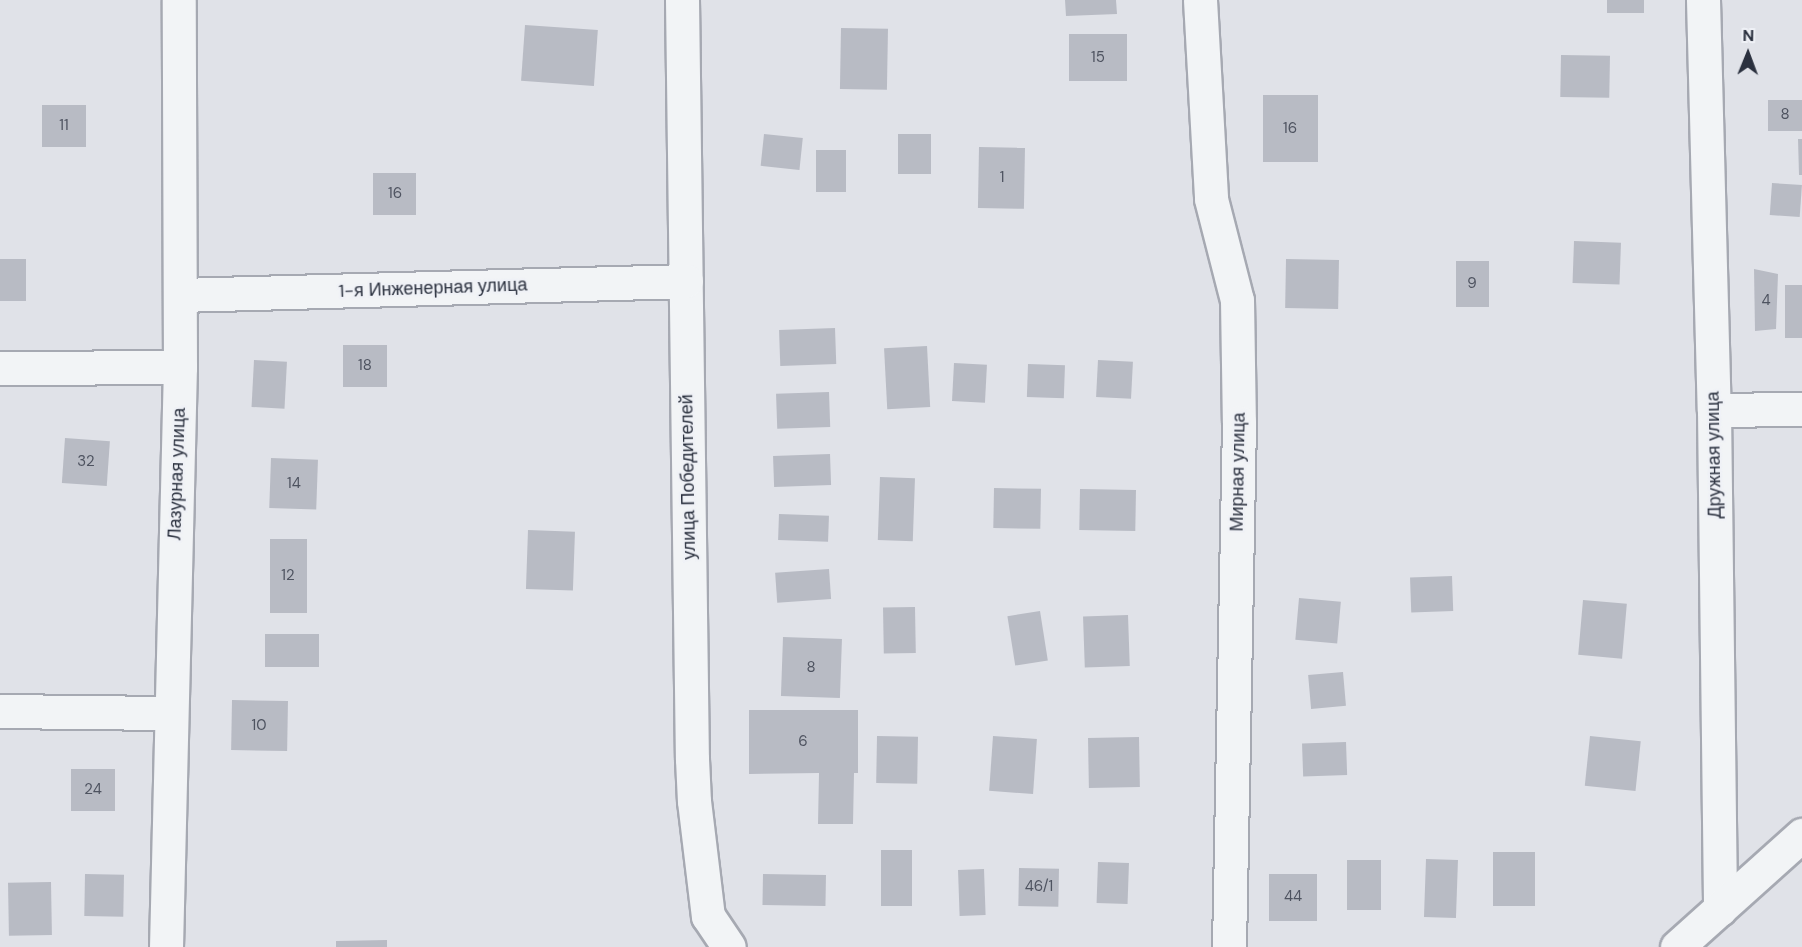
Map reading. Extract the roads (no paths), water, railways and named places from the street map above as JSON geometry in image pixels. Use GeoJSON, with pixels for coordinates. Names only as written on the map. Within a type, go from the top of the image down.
{"type":"FeatureCollection","features":[{"type":"Feature","properties":{"kind":"street","name":"Лазурная улица"},"geometry":{"type":"LineString","coordinates":[[166,947],[180,367],[179,0]]}},
{"type":"Feature","properties":{"kind":"street","name":"улица Победителей"},"geometry":{"type":"LineString","coordinates":[[682,0],[694,801],[708,916],[729,947]]}},
{"type":"Feature","properties":{"kind":"street","name":"Мирная улица"},"geometry":{"type":"LineString","coordinates":[[1200,0],[1211,199],[1237,300],[1239,422],[1229,947]]}},
{"type":"Feature","properties":{"kind":"street","name":"Дружная улица"},"geometry":{"type":"LineString","coordinates":[[1703,0],[1714,410],[1720,909]]}},
{"type":"Feature","properties":{"kind":"street","name":"1-я Инженерная улица"},"geometry":{"type":"LineString","coordinates":[[180,296],[686,281]]}},
{"type":"Feature","properties":{"kind":"street"},"geometry":{"type":"LineString","coordinates":[[0,368],[180,367]]}},
{"type":"Feature","properties":{"kind":"street"},"geometry":{"type":"LineString","coordinates":[[1714,410],[1802,409]]}},
{"type":"Feature","properties":{"kind":"street"},"geometry":{"type":"LineString","coordinates":[[0,711],[170,713]]}},
{"type":"Feature","properties":{"kind":"street"},"geometry":{"type":"LineString","coordinates":[[1677,947],[1802,835]]}}]}
